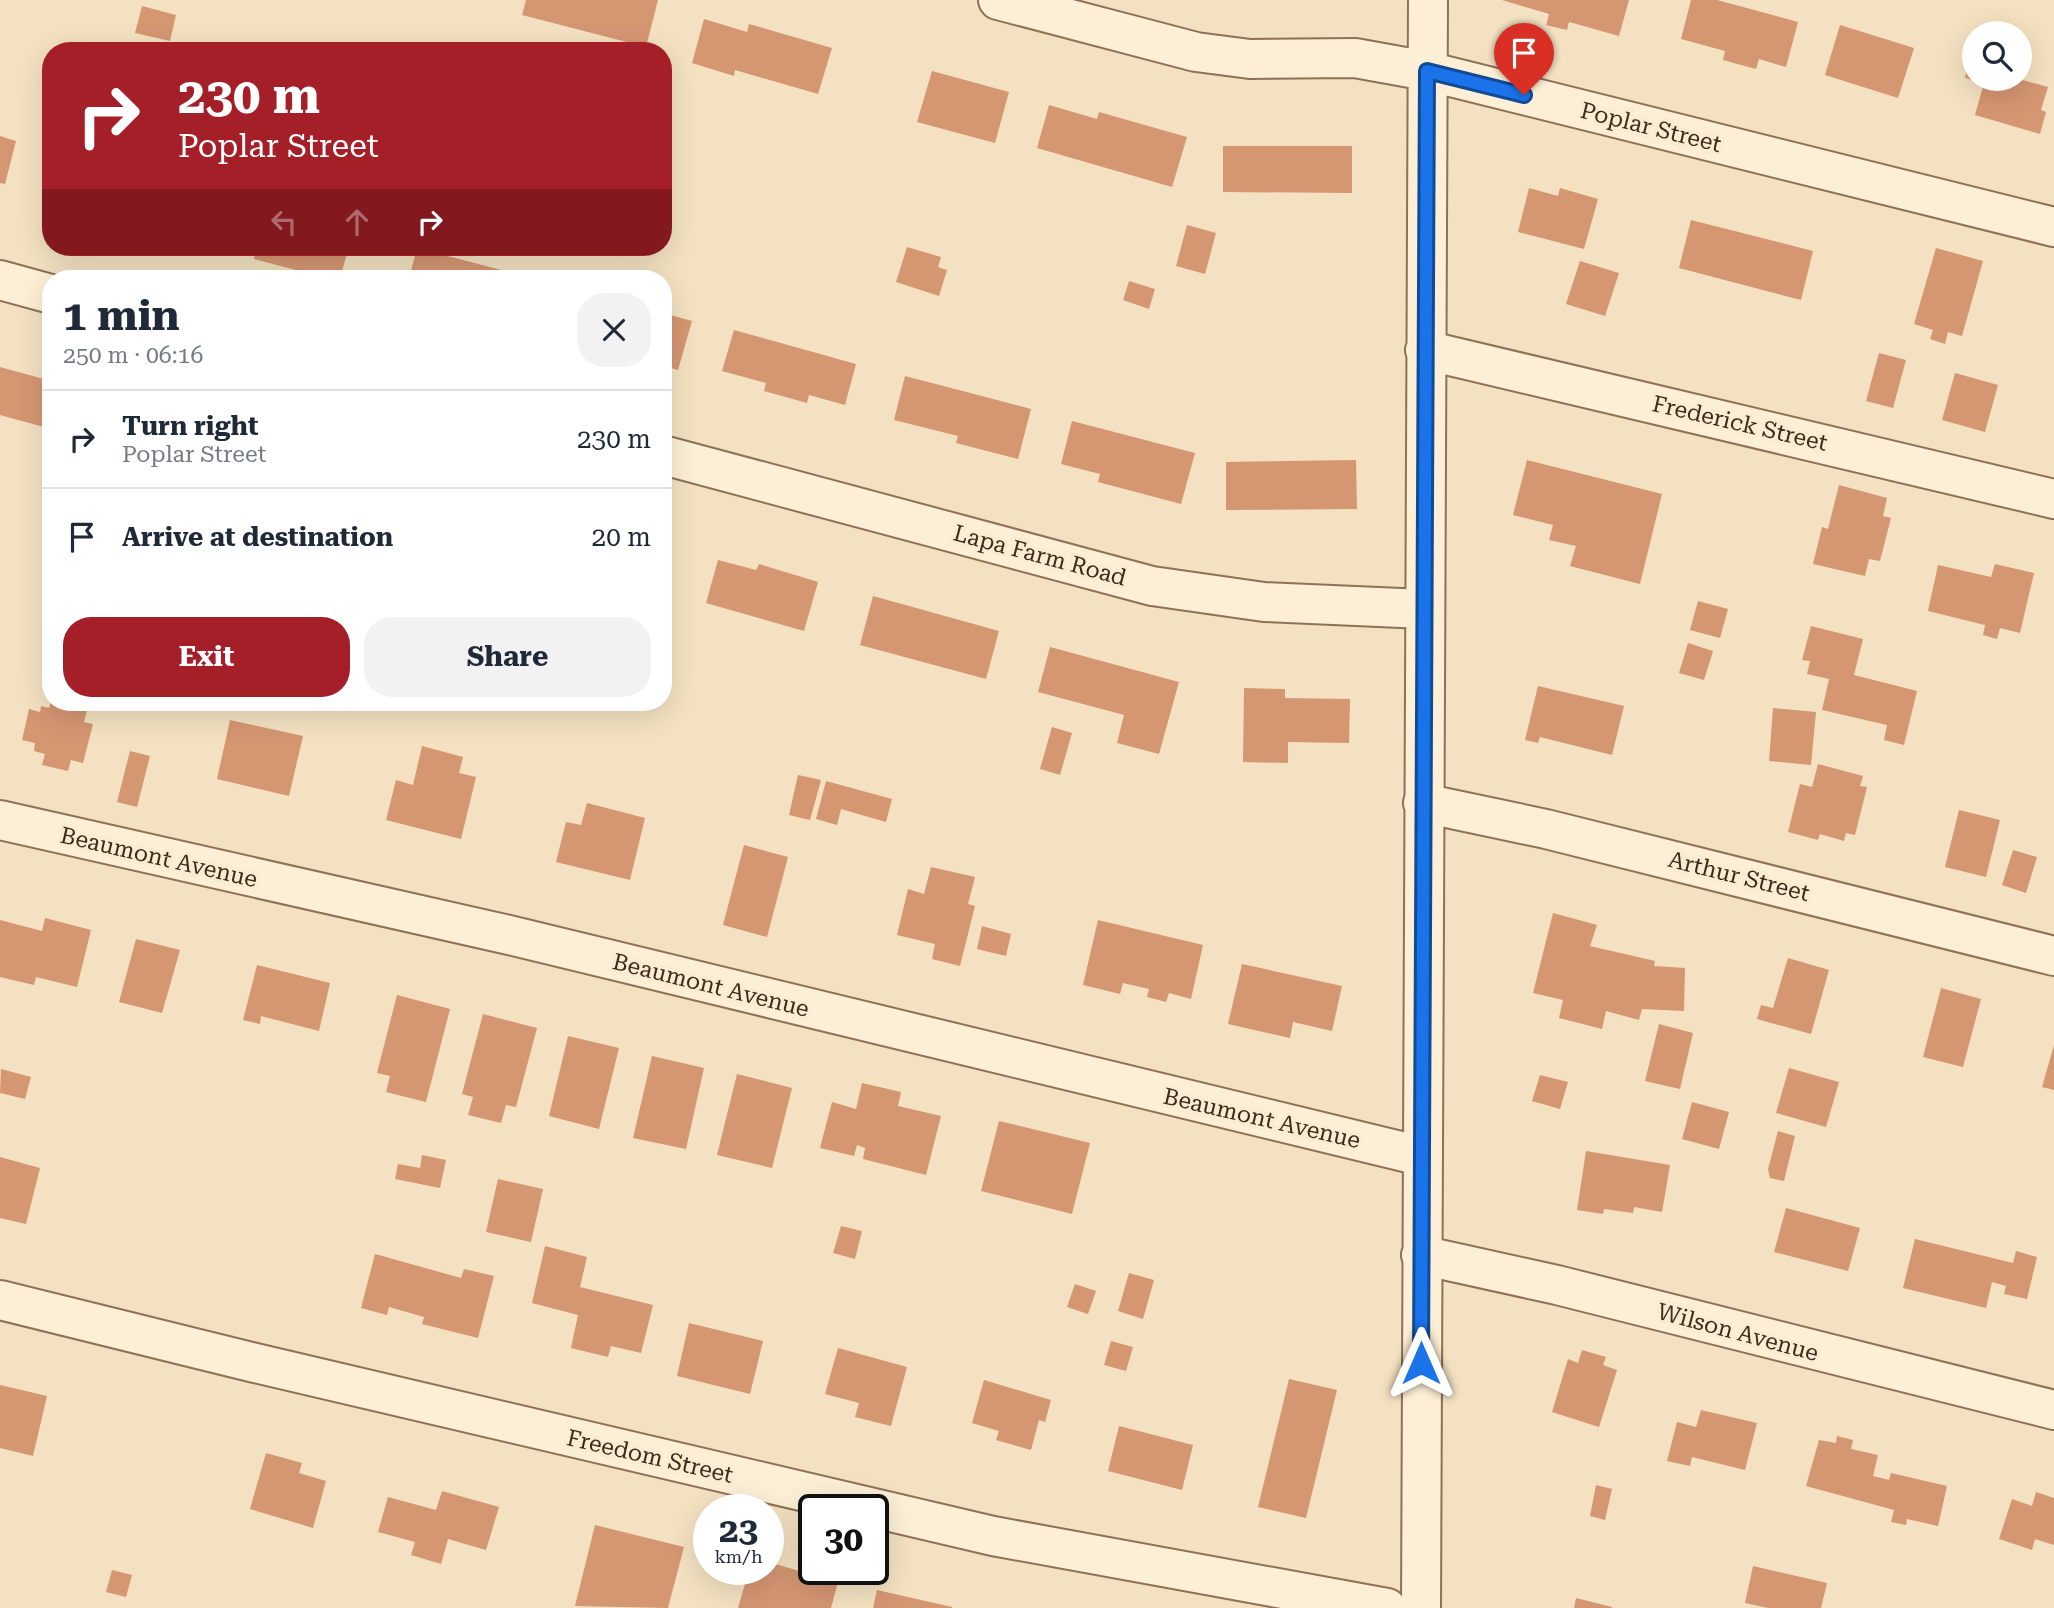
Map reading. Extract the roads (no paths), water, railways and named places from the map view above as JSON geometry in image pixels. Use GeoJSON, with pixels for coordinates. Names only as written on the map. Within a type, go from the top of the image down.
{"type":"FeatureCollection","features":[{"type":"Feature","properties":{"kind":"street","name":"Poplar Street"},"geometry":{"type":"LineString","coordinates":[[998,0],[1196,51],[1250,59],[1354,58],[1427,71],[2054,227]]}},
{"type":"Feature","properties":{"kind":"street"},"geometry":{"type":"LineString","coordinates":[[1420,1608],[1427,0]]}},
{"type":"Feature","properties":{"kind":"street"},"geometry":{"type":"LineString","coordinates":[[0,280],[42,292]]}},
{"type":"Feature","properties":{"kind":"street","name":"Frederick Street"},"geometry":{"type":"LineString","coordinates":[[1425,350],[2054,499]]}},
{"type":"Feature","properties":{"kind":"street","name":"Lapa Farm Road"},"geometry":{"type":"LineString","coordinates":[[672,457],[1152,586],[1264,602],[1424,608]]}},
{"type":"Feature","properties":{"kind":"street","name":"Arthur Street"},"geometry":{"type":"LineString","coordinates":[[1423,803],[1624,848],[2054,956]]}},
{"type":"Feature","properties":{"kind":"street","name":"Beaumont Avenue"},"geometry":{"type":"LineString","coordinates":[[0,820],[509,935],[1421,1156]]}},
{"type":"Feature","properties":{"kind":"street","name":"Wilson Avenue"},"geometry":{"type":"LineString","coordinates":[[1422,1255],[1557,1284],[2054,1410]]}},
{"type":"Feature","properties":{"kind":"street","name":"Freedom Street"},"geometry":{"type":"LineString","coordinates":[[0,1300],[251,1362],[993,1536],[1387,1608]]}}]}
